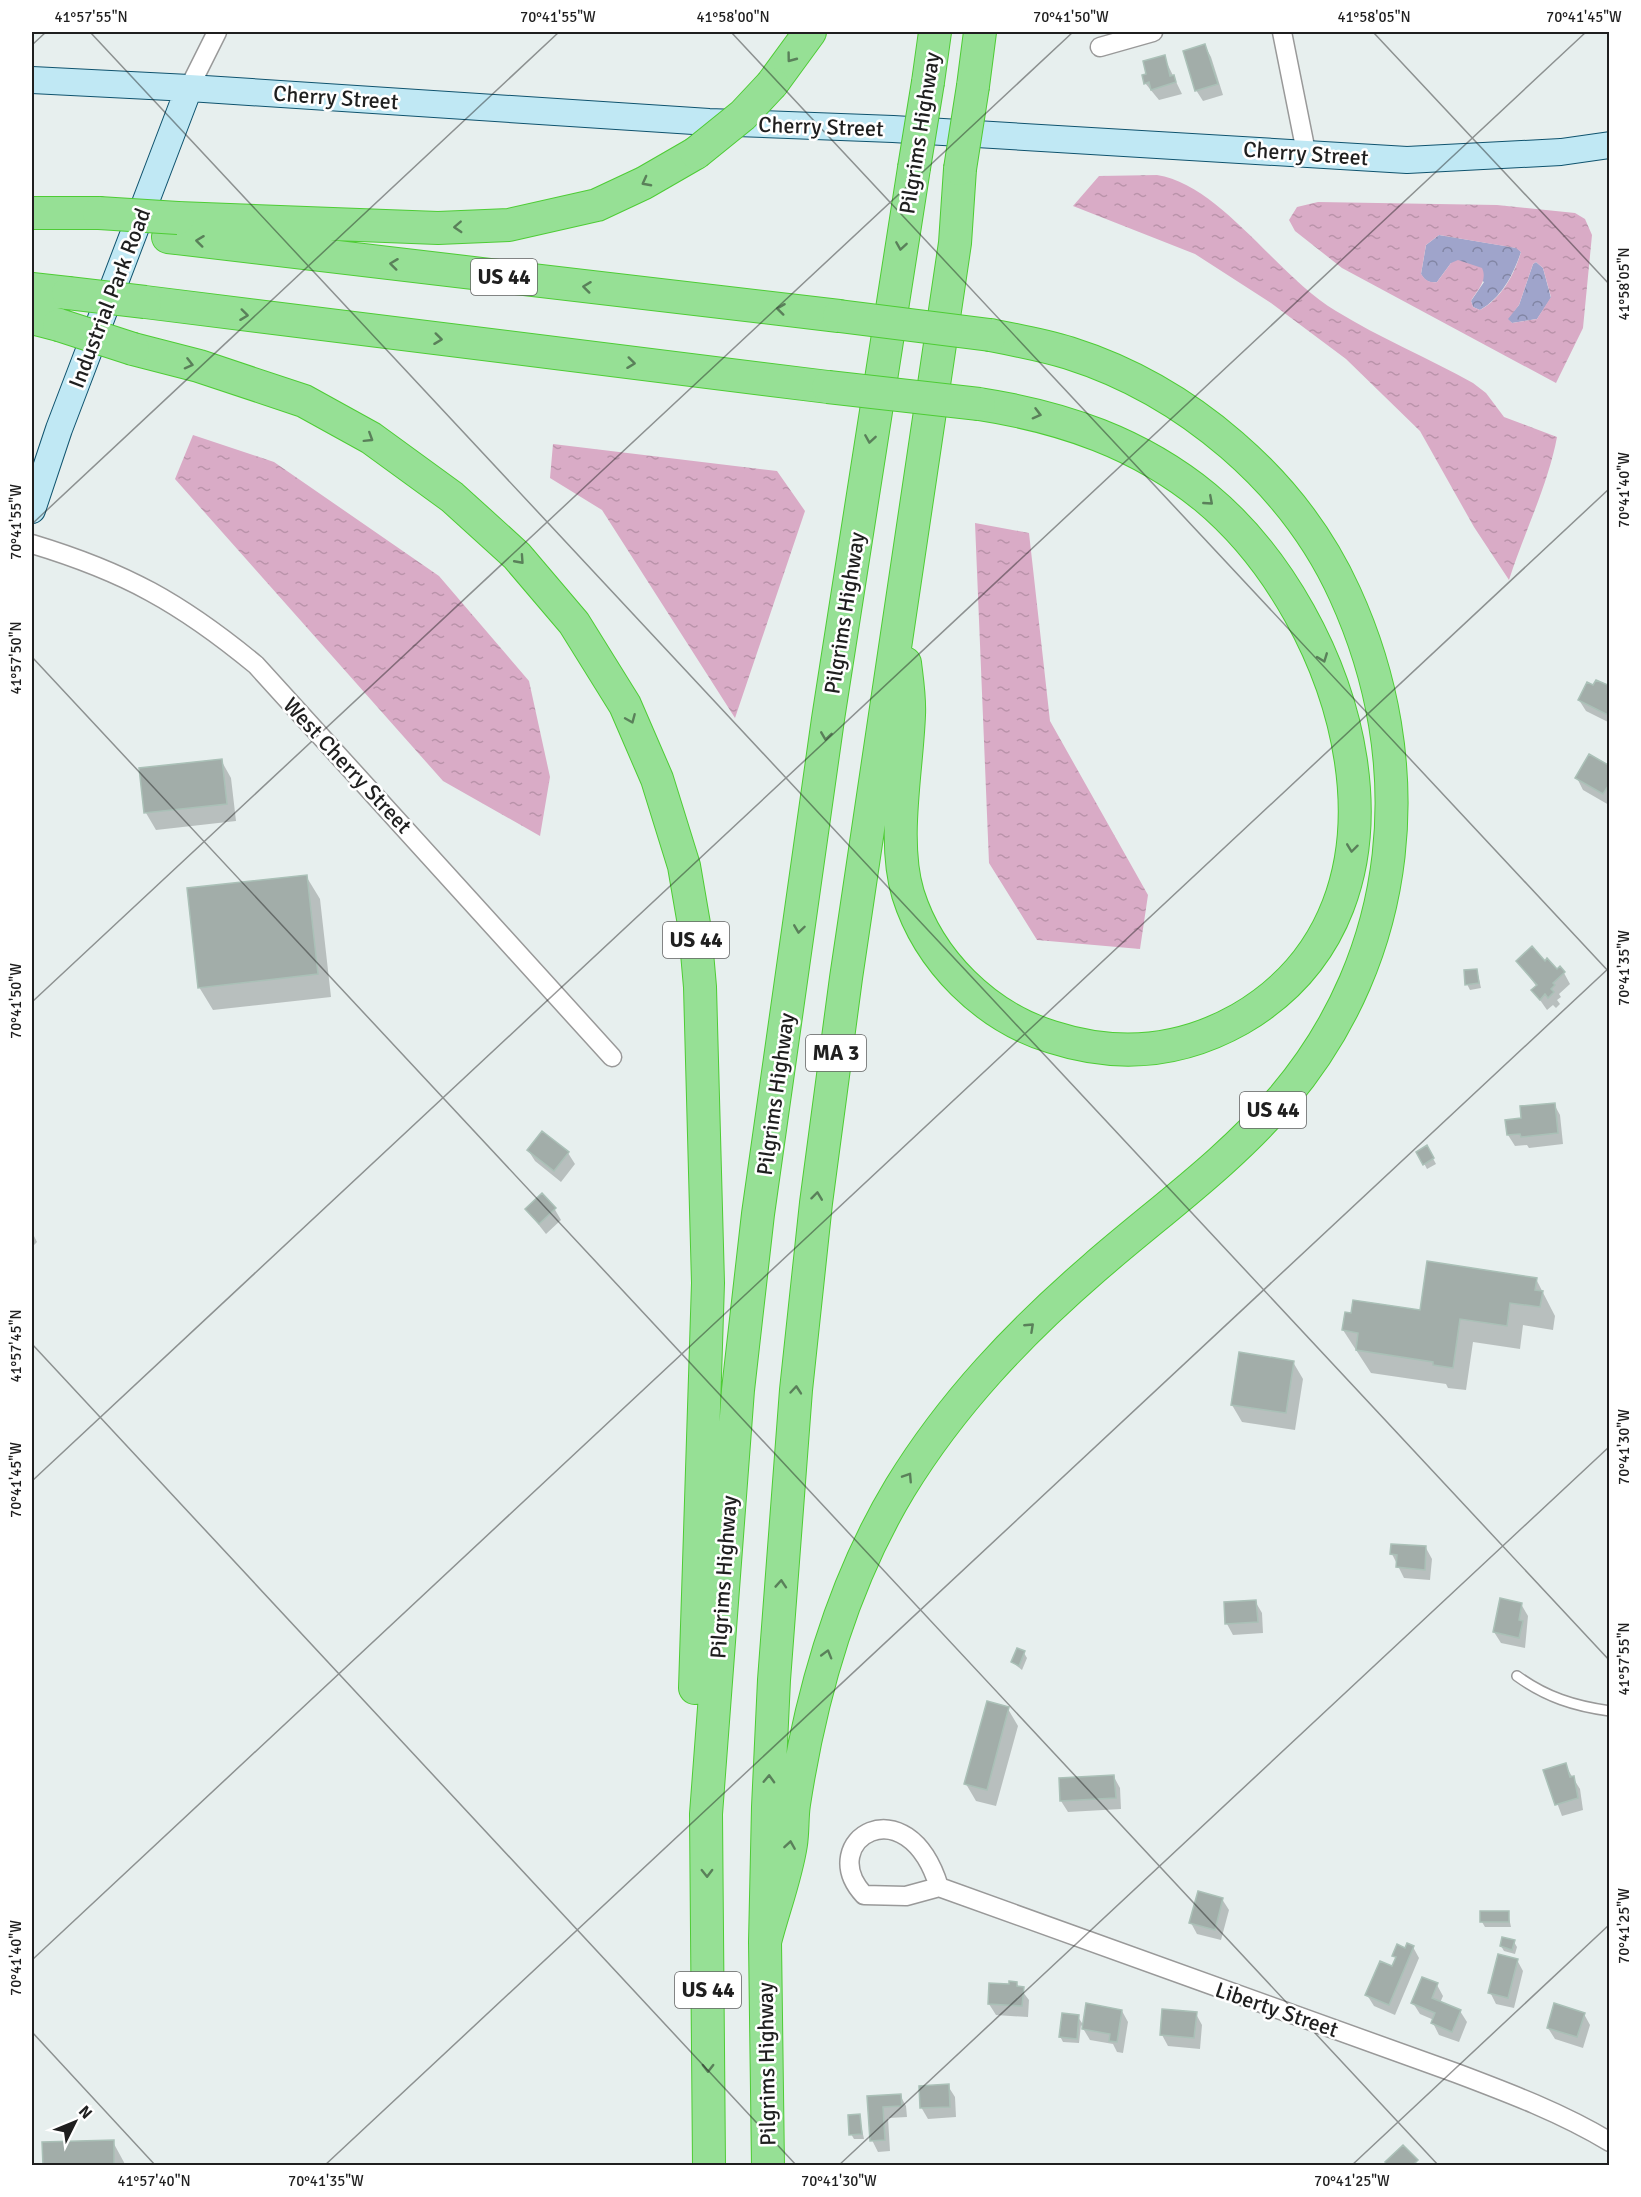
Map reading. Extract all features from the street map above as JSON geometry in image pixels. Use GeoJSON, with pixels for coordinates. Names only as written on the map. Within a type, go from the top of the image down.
{"type":"FeatureCollection","features":[{"type":"Feature","properties":{"kind":"highway"},"geometry":{"type":"LineString","coordinates":[[32,224],[96,223],[173,228],[438,228],[509,225],[597,206],[644,183],[696,153],[743,115],[772,84],[810,32]]}},
{"type":"Feature","properties":{"kind":"highway","name":"Pilgrims Highway"},"geometry":{"type":"LineString","coordinates":[[709,2166],[706,1814],[737,1402],[758,1214],[844,615],[935,32]]}},
{"type":"Feature","properties":{"kind":"highway","name":"Pilgrims Highway"},"geometry":{"type":"LineString","coordinates":[[768,2166],[765,1942],[774,1680],[796,1390],[816,1203],[843,1001],[955,243],[960,169],[981,32]]}},
{"type":"Feature","properties":{"kind":"highway"},"geometry":{"type":"LineString","coordinates":[[32,213],[96,223]]}},
{"type":"Feature","properties":{"kind":"highway","name":"US 44"},"geometry":{"type":"LineString","coordinates":[[173,228],[990,335],[1070,353],[1106,367],[1185,409],[1252,464],[1283,498],[1314,538],[1339,581],[1362,632],[1378,682],[1392,772],[1393,818],[1388,869],[1368,951],[1348,999],[1311,1064],[1252,1131],[1092,1269],[1009,1346],[966,1395],[900,1490],[874,1535],[853,1581],[831,1640],[808,1731],[794,1806],[790,1848],[765,1942]]}},
{"type":"Feature","properties":{"kind":"highway"},"geometry":{"type":"LineString","coordinates":[[32,289],[979,404],[1027,412],[1091,430],[1125,445],[1178,477],[1236,526],[1280,580],[1303,617],[1321,653],[1336,695],[1347,738],[1355,811],[1345,888],[1334,915],[1299,970],[1276,993],[1223,1028],[1170,1046],[1129,1051],[1102,1050],[1046,1035],[1022,1025],[981,999],[943,960],[926,934],[908,892],[902,839],[910,710],[900,620]]}},
{"type":"Feature","properties":{"kind":"highway","name":"US 44"},"geometry":{"type":"LineString","coordinates":[[45,322],[133,350],[199,366],[304,401],[371,438],[452,497],[517,556],[574,623],[625,705],[657,779],[684,866],[695,930],[700,987],[708,1282],[694,1698],[706,1814]]}},
{"type":"Feature","properties":{"kind":"main road","name":"Cherry Street"},"geometry":{"type":"LineString","coordinates":[[32,80],[709,122],[892,129],[1306,152],[1407,160],[1561,152],[1610,145]]}},
{"type":"Feature","properties":{"kind":"main road","name":"Industrial Park Road"},"geometry":{"type":"LineString","coordinates":[[32,510],[38,470],[189,88]]}},
{"type":"Feature","properties":{"kind":"street"},"geometry":{"type":"LineString","coordinates":[[189,88],[217,32]]}},
{"type":"Feature","properties":{"kind":"street"},"geometry":{"type":"LineString","coordinates":[[1100,46],[1153,32]]}},
{"type":"Feature","properties":{"kind":"street"},"geometry":{"type":"LineString","coordinates":[[1282,32],[1306,152]]}},
{"type":"Feature","properties":{"kind":"street","name":"West Cherry Street"},"geometry":{"type":"LineString","coordinates":[[32,544],[77,558],[137,582],[217,633],[256,665],[612,1057]]}},
{"type":"Feature","properties":{"kind":"street"},"geometry":{"type":"LineString","coordinates":[[887,1829],[906,1834],[919,1845],[932,1864],[939,1887],[906,1896],[864,1895],[855,1885],[850,1874],[848,1859],[855,1845],[867,1833],[887,1829]]}},
{"type":"Feature","properties":{"kind":"street","name":"Liberty Street"},"geometry":{"type":"LineString","coordinates":[[939,1887],[1525,2099],[1587,2128],[1610,2142]]}},
{"type":"Feature","properties":{"kind":"lane"},"geometry":{"type":"LineString","coordinates":[[1517,1676],[1538,1692],[1577,1707],[1610,1711]]}},
{"type":"Feature","properties":{"kind":"green space"},"geometry":{"type":"Polygon","coordinates":[[[1439,235],[1517,248],[1521,252],[1506,285],[1495,299],[1480,310],[1473,307],[1471,301],[1484,282],[1451,263],[1437,282],[1428,281],[1421,274],[1426,245],[1439,235]]]}},
{"type":"Feature","properties":{"kind":"green space"},"geometry":{"type":"Polygon","coordinates":[[[1536,262],[1543,268],[1551,298],[1537,319],[1512,323],[1507,319],[1519,305],[1533,264],[1536,262]]]}},
{"type":"Feature","properties":{"kind":"water"},"geometry":{"type":"Polygon","coordinates":[[[1157,175],[1181,182],[1204,196],[1226,213],[1314,296],[1336,311],[1473,383],[1486,393],[1504,417],[1557,437],[1542,491],[1509,580],[1474,527],[1420,431],[1346,359],[1271,303],[1195,254],[1073,206],[1099,176],[1157,175]]]}},
{"type":"Feature","properties":{"kind":"water"},"geometry":{"type":"Polygon","coordinates":[[[1318,202],[1497,205],[1575,213],[1585,219],[1592,235],[1583,328],[1556,383],[1342,268],[1295,231],[1289,220],[1297,207],[1318,202]],[[1439,235],[1426,245],[1421,274],[1428,281],[1437,282],[1451,263],[1458,260],[1482,268],[1483,281],[1471,301],[1473,307],[1480,310],[1495,299],[1506,285],[1521,252],[1516,248],[1439,235]],[[1536,262],[1533,264],[1519,305],[1508,319],[1512,323],[1537,319],[1551,297],[1543,268],[1536,262]]]}},
{"type":"Feature","properties":{"kind":"water"},"geometry":{"type":"Polygon","coordinates":[[[193,435],[274,462],[439,576],[529,681],[550,777],[540,836],[443,781],[175,479],[193,435]]]}},
{"type":"Feature","properties":{"kind":"water"},"geometry":{"type":"Polygon","coordinates":[[[553,444],[777,471],[805,511],[735,718],[602,510],[550,478],[553,444]]]}},
{"type":"Feature","properties":{"kind":"water"},"geometry":{"type":"Polygon","coordinates":[[[975,523],[1029,533],[1050,721],[1148,895],[1140,949],[1037,940],[989,863],[975,523]]]}},
{"type":"Feature","properties":{"kind":"building"},"geometry":{"type":"Polygon","coordinates":[[[1205,44],[1218,84],[1195,91],[1183,51],[1205,44]]]}},
{"type":"Feature","properties":{"kind":"building"},"geometry":{"type":"Polygon","coordinates":[[[1165,55],[1170,76],[1174,75],[1176,82],[1151,90],[1149,82],[1144,84],[1142,75],[1146,74],[1143,61],[1165,55]]]}},
{"type":"Feature","properties":{"kind":"building"},"geometry":{"type":"Polygon","coordinates":[[[1596,680],[1610,686],[1610,716],[1578,700],[1587,682],[1593,685],[1596,680]]]}},
{"type":"Feature","properties":{"kind":"building"},"geometry":{"type":"Polygon","coordinates":[[[1589,754],[1610,766],[1610,783],[1603,794],[1575,778],[1589,754]]]}},
{"type":"Feature","properties":{"kind":"building"},"geometry":{"type":"Polygon","coordinates":[[[222,759],[227,804],[144,813],[139,768],[222,759]]]}},
{"type":"Feature","properties":{"kind":"building"},"geometry":{"type":"Polygon","coordinates":[[[307,875],[318,974],[198,988],[187,888],[307,875]]]}},
{"type":"Feature","properties":{"kind":"building"},"geometry":{"type":"Polygon","coordinates":[[[1532,946],[1545,961],[1547,958],[1557,969],[1560,966],[1565,972],[1553,983],[1555,985],[1551,989],[1554,992],[1548,998],[1545,994],[1540,1000],[1531,990],[1537,985],[1516,961],[1532,946]]]}},
{"type":"Feature","properties":{"kind":"building"},"geometry":{"type":"Polygon","coordinates":[[[1477,969],[1479,983],[1465,985],[1464,970],[1477,969]]]}},
{"type":"Feature","properties":{"kind":"building"},"geometry":{"type":"Polygon","coordinates":[[[1555,1103],[1558,1133],[1521,1137],[1520,1134],[1507,1135],[1505,1120],[1521,1118],[1520,1106],[1555,1103]]]}},
{"type":"Feature","properties":{"kind":"building"},"geometry":{"type":"Polygon","coordinates":[[[542,1131],[569,1152],[554,1171],[527,1150],[542,1131]]]}},
{"type":"Feature","properties":{"kind":"building"},"geometry":{"type":"Polygon","coordinates":[[[1427,1145],[1434,1158],[1423,1165],[1416,1152],[1427,1145]]]}},
{"type":"Feature","properties":{"kind":"building"},"geometry":{"type":"Polygon","coordinates":[[[542,1193],[556,1208],[539,1224],[525,1209],[542,1193]]]}},
{"type":"Feature","properties":{"kind":"building"},"geometry":{"type":"Polygon","coordinates":[[[1427,1261],[1537,1278],[1535,1290],[1543,1291],[1540,1307],[1510,1303],[1507,1326],[1460,1319],[1453,1368],[1433,1365],[1433,1362],[1356,1350],[1358,1333],[1342,1330],[1345,1312],[1351,1313],[1353,1300],[1420,1310],[1427,1261]]]}},
{"type":"Feature","properties":{"kind":"building"},"geometry":{"type":"Polygon","coordinates":[[[1239,1352],[1294,1361],[1286,1413],[1231,1405],[1239,1352]]]}},
{"type":"Feature","properties":{"kind":"building"},"geometry":{"type":"Polygon","coordinates":[[[1391,1544],[1426,1546],[1425,1570],[1396,1567],[1397,1555],[1390,1554],[1391,1544]]]}},
{"type":"Feature","properties":{"kind":"building"},"geometry":{"type":"Polygon","coordinates":[[[1500,1598],[1522,1603],[1519,1620],[1523,1621],[1519,1638],[1493,1632],[1500,1598]]]}},
{"type":"Feature","properties":{"kind":"building"},"geometry":{"type":"Polygon","coordinates":[[[1256,1600],[1258,1622],[1225,1624],[1224,1602],[1256,1600]]]}},
{"type":"Feature","properties":{"kind":"building"},"geometry":{"type":"Polygon","coordinates":[[[1017,1648],[1025,1651],[1019,1666],[1011,1662],[1017,1648]]]}},
{"type":"Feature","properties":{"kind":"building"},"geometry":{"type":"Polygon","coordinates":[[[987,1701],[1009,1707],[987,1790],[964,1784],[987,1701]]]}},
{"type":"Feature","properties":{"kind":"building"},"geometry":{"type":"Polygon","coordinates":[[[1566,1763],[1570,1777],[1574,1776],[1578,1798],[1555,1805],[1543,1770],[1566,1763]]]}},
{"type":"Feature","properties":{"kind":"building"},"geometry":{"type":"Polygon","coordinates":[[[1114,1775],[1116,1798],[1060,1801],[1059,1778],[1114,1775]]]}},
{"type":"Feature","properties":{"kind":"building"},"geometry":{"type":"Polygon","coordinates":[[[1198,1891],[1223,1898],[1215,1930],[1189,1923],[1198,1891]]]}},
{"type":"Feature","properties":{"kind":"building"},"geometry":{"type":"Polygon","coordinates":[[[1480,1911],[1509,1911],[1509,1922],[1480,1922],[1480,1911]]]}},
{"type":"Feature","properties":{"kind":"building"},"geometry":{"type":"Polygon","coordinates":[[[1502,1937],[1515,1940],[1512,1950],[1500,1946],[1502,1937]]]}},
{"type":"Feature","properties":{"kind":"building"},"geometry":{"type":"Polygon","coordinates":[[[1407,1943],[1414,1946],[1389,2005],[1365,1995],[1380,1961],[1392,1966],[1396,1957],[1392,1956],[1397,1944],[1405,1948],[1407,1943]]]}},
{"type":"Feature","properties":{"kind":"building"},"geometry":{"type":"Polygon","coordinates":[[[1498,1954],[1518,1959],[1508,1998],[1488,1993],[1498,1954]]]}},
{"type":"Feature","properties":{"kind":"building"},"geometry":{"type":"Polygon","coordinates":[[[1422,1977],[1438,1983],[1432,1998],[1461,2010],[1452,2032],[1431,2023],[1435,2013],[1411,2003],[1422,1977]]]}},
{"type":"Feature","properties":{"kind":"building"},"geometry":{"type":"Polygon","coordinates":[[[1009,1981],[1017,1982],[1017,1986],[1024,1987],[1022,2006],[988,2004],[989,1983],[1009,1984],[1009,1981]]]}},
{"type":"Feature","properties":{"kind":"building"},"geometry":{"type":"Polygon","coordinates":[[[1086,2003],[1122,2010],[1117,2042],[1109,2041],[1110,2034],[1082,2029],[1086,2003]]]}},
{"type":"Feature","properties":{"kind":"building"},"geometry":{"type":"Polygon","coordinates":[[[1554,2003],[1585,2013],[1577,2037],[1547,2028],[1554,2003]]]}},
{"type":"Feature","properties":{"kind":"building"},"geometry":{"type":"Polygon","coordinates":[[[1162,2009],[1197,2012],[1194,2038],[1160,2035],[1162,2009]]]}},
{"type":"Feature","properties":{"kind":"building"},"geometry":{"type":"Polygon","coordinates":[[[1062,2013],[1079,2015],[1077,2039],[1059,2037],[1062,2013]]]}},
{"type":"Feature","properties":{"kind":"building"},"geometry":{"type":"Polygon","coordinates":[[[949,2084],[950,2107],[920,2108],[919,2086],[949,2084]]]}},
{"type":"Feature","properties":{"kind":"building"},"geometry":{"type":"Polygon","coordinates":[[[901,2094],[902,2106],[883,2107],[885,2140],[870,2141],[867,2096],[901,2094]]]}},
{"type":"Feature","properties":{"kind":"building"},"geometry":{"type":"Polygon","coordinates":[[[860,2114],[862,2134],[849,2135],[848,2115],[860,2114]]]}},
{"type":"Feature","properties":{"kind":"building"},"geometry":{"type":"Polygon","coordinates":[[[114,2140],[114,2166],[43,2166],[42,2142],[114,2140]]]}},
{"type":"Feature","properties":{"kind":"building"},"geometry":{"type":"Polygon","coordinates":[[[1403,2145],[1418,2160],[1412,2166],[1387,2166],[1385,2162],[1403,2145]]]}}]}
